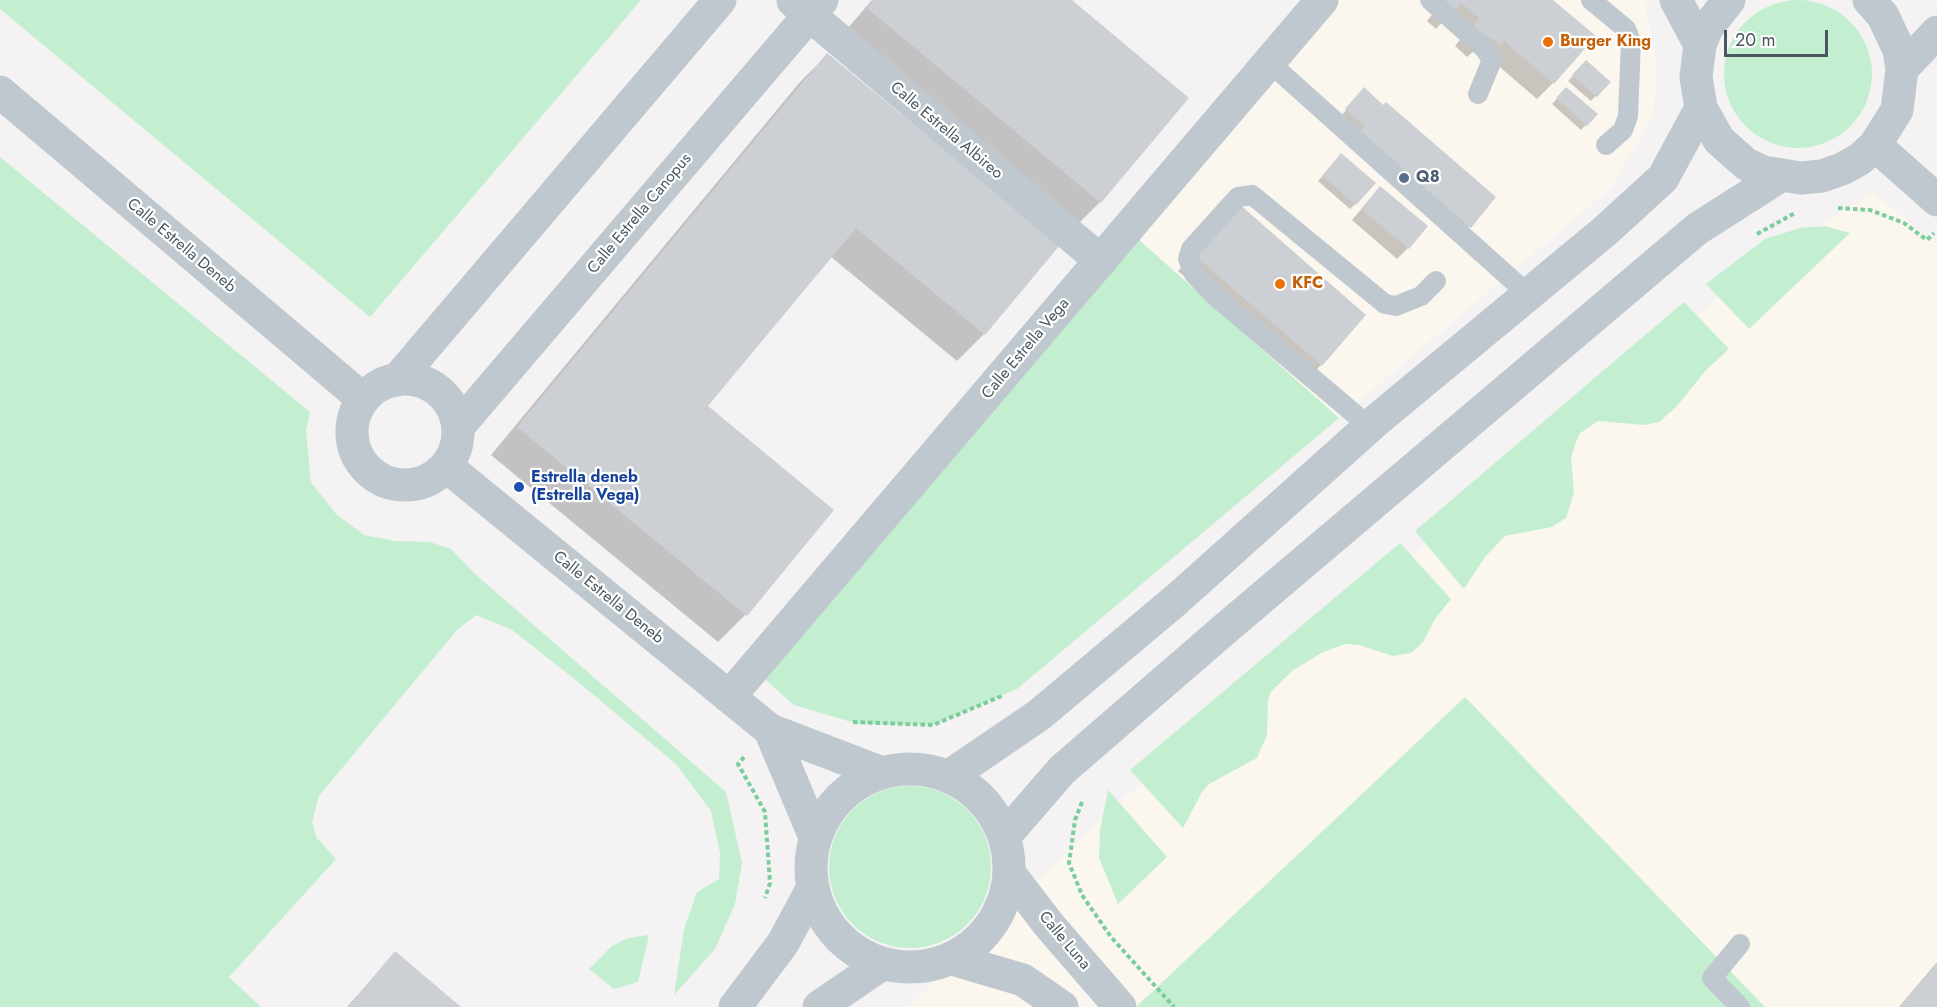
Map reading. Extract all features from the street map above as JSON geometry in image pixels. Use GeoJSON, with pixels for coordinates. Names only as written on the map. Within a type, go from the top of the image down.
{"type":"FeatureCollection","features":[{"type":"Feature","properties":{"kind":"street"},"geometry":{"type":"LineString","coordinates":[[397,380],[720,0]]}},
{"type":"Feature","properties":{"kind":"street","name":"Calle Estrella Vega"},"geometry":{"type":"LineString","coordinates":[[729,697],[1322,0]]}},
{"type":"Feature","properties":{"kind":"street"},"geometry":{"type":"LineString","coordinates":[[1676,0],[1700,45]]}},
{"type":"Feature","properties":{"kind":"street"},"geometry":{"type":"LineString","coordinates":[[1729,0],[1717,12],[1700,45],[1696,76],[1701,108],[1719,140],[1732,153],[1755,168],[1780,176],[1801,178],[1822,176],[1842,169],[1875,145],[1897,110],[1902,69],[1893,32],[1869,0]]}},
{"type":"Feature","properties":{"kind":"street","name":"Calle Estrella Albireo"},"geometry":{"type":"LineString","coordinates":[[807,5],[1101,261]]}},
{"type":"Feature","properties":{"kind":"street","name":"Calle Estrella Canopus"},"geometry":{"type":"LineString","coordinates":[[458,427],[807,5]]}},
{"type":"Feature","properties":{"kind":"street"},"geometry":{"type":"LineString","coordinates":[[1902,69],[1937,32]]}},
{"type":"Feature","properties":{"kind":"street","name":"Calle Estrella Deneb"},"geometry":{"type":"LineString","coordinates":[[0,92],[363,399]]}},
{"type":"Feature","properties":{"kind":"street"},"geometry":{"type":"LineString","coordinates":[[948,777],[1039,715],[1176,600],[1370,427],[1663,178],[1701,108]]}},
{"type":"Feature","properties":{"kind":"street"},"geometry":{"type":"LineString","coordinates":[[1875,145],[1937,200]]}},
{"type":"Feature","properties":{"kind":"street"},"geometry":{"type":"LineString","coordinates":[[1004,837],[1062,770],[1697,229],[1780,176]]}},
{"type":"Feature","properties":{"kind":"street"},"geometry":{"type":"LineString","coordinates":[[397,380],[418,381],[438,390],[452,406],[458,427],[456,448],[446,466],[428,481],[404,486],[381,480],[362,465],[352,444],[352,420],[363,399],[378,386],[397,380]]}},
{"type":"Feature","properties":{"kind":"street","name":"Calle Estrella Deneb"},"geometry":{"type":"LineString","coordinates":[[446,466],[770,730]]}},
{"type":"Feature","properties":{"kind":"street"},"geometry":{"type":"LineString","coordinates":[[770,730],[882,773]]}},
{"type":"Feature","properties":{"kind":"street"},"geometry":{"type":"LineString","coordinates":[[770,730],[815,837]]}},
{"type":"Feature","properties":{"kind":"street"},"geometry":{"type":"LineString","coordinates":[[904,769],[926,770],[948,777],[982,801],[1004,837],[1010,874],[1001,909],[981,939],[952,959],[917,968],[882,964],[850,948],[826,921],[812,889],[810,863],[815,837],[830,809],[853,787],[882,773],[904,769]]}},
{"type":"Feature","properties":{"kind":"street","name":"Calle Luna"},"geometry":{"type":"LineString","coordinates":[[1010,874],[1049,925],[1120,1007]]}},
{"type":"Feature","properties":{"kind":"street"},"geometry":{"type":"LineString","coordinates":[[735,1007],[783,943],[812,889]]}},
{"type":"Feature","properties":{"kind":"street"},"geometry":{"type":"LineString","coordinates":[[952,959],[1023,980],[1062,1007]]}},
{"type":"Feature","properties":{"kind":"street"},"geometry":{"type":"LineString","coordinates":[[819,1007],[836,993],[882,964]]}},
{"type":"Feature","properties":{"kind":"lane"},"geometry":{"type":"LineString","coordinates":[[1430,0],[1484,48],[1492,60],[1478,94]]}},
{"type":"Feature","properties":{"kind":"lane"},"geometry":{"type":"LineString","coordinates":[[1591,0],[1626,28],[1631,41],[1628,116],[1623,130],[1606,145]]}},
{"type":"Feature","properties":{"kind":"lane"},"geometry":{"type":"LineString","coordinates":[[1269,62],[1529,294]]}},
{"type":"Feature","properties":{"kind":"lane"},"geometry":{"type":"LineString","coordinates":[[1370,427],[1215,296],[1194,274],[1188,259],[1191,249],[1238,197],[1252,195],[1384,304],[1396,306],[1421,296],[1436,280]]}},
{"type":"Feature","properties":{"kind":"lane"},"geometry":{"type":"LineString","coordinates":[[1740,944],[1712,978],[1740,1007]]}},
{"type":"Feature","properties":{"kind":"path"},"geometry":{"type":"LineString","coordinates":[[1832,207],[1869,210],[1904,223],[1927,240]]}},
{"type":"Feature","properties":{"kind":"path"},"geometry":{"type":"LineString","coordinates":[[1755,236],[1796,212]]}},
{"type":"Feature","properties":{"kind":"path"},"geometry":{"type":"LineString","coordinates":[[847,721],[858,724],[933,725],[1007,694]]}},
{"type":"Feature","properties":{"kind":"path"},"geometry":{"type":"LineString","coordinates":[[738,764],[765,812],[770,883],[763,906]]}},
{"type":"Feature","properties":{"kind":"path"},"geometry":{"type":"LineString","coordinates":[[1083,799],[1075,820],[1069,863],[1082,895],[1111,937],[1174,1007]]}},
{"type":"Feature","properties":{"kind":"shaded area"},"geometry":{"type":"Polygon","coordinates":[[[1322,0],[1649,0],[1645,5],[1657,68],[1653,116],[1611,188],[1339,418],[1128,230],[1322,0]]]}},
{"type":"Feature","properties":{"kind":"shaded area"},"geometry":{"type":"Polygon","coordinates":[[[1873,193],[1937,245],[1937,1007],[908,1007],[1111,809],[1764,259],[1873,193]]]}},
{"type":"Feature","properties":{"kind":"green space"},"geometry":{"type":"Polygon","coordinates":[[[0,0],[641,0],[370,317],[0,9],[0,0]]]}},
{"type":"Feature","properties":{"kind":"green space"},"geometry":{"type":"Polygon","coordinates":[[[1798,0],[1826,6],[1850,22],[1866,46],[1872,74],[1866,102],[1850,126],[1826,142],[1798,148],[1770,142],[1746,126],[1730,102],[1724,74],[1730,46],[1746,22],[1770,6],[1798,0]]]}},
{"type":"Feature","properties":{"kind":"green space"},"geometry":{"type":"Polygon","coordinates":[[[0,157],[310,412],[306,430],[311,482],[336,514],[364,535],[395,541],[430,542],[451,549],[475,574],[726,792],[742,863],[735,904],[715,949],[674,995],[684,929],[697,892],[719,879],[720,853],[711,811],[676,764],[577,681],[512,630],[476,615],[458,629],[319,796],[312,822],[316,837],[336,859],[229,977],[261,1007],[0,1007],[0,157]]]}},
{"type":"Feature","properties":{"kind":"green space"},"geometry":{"type":"Polygon","coordinates":[[[1825,226],[1850,233],[1749,329],[1706,284],[1765,239],[1800,228],[1825,226]]]}},
{"type":"Feature","properties":{"kind":"green space"},"geometry":{"type":"Polygon","coordinates":[[[1128,230],[1339,418],[1017,689],[933,725],[858,724],[794,705],[753,669],[1128,230]]]}},
{"type":"Feature","properties":{"kind":"green space"},"geometry":{"type":"Polygon","coordinates":[[[1684,302],[1729,349],[1707,369],[1676,407],[1659,422],[1644,425],[1598,421],[1579,434],[1571,457],[1574,492],[1566,518],[1552,527],[1505,536],[1485,557],[1464,589],[1415,531],[1684,302]]]}},
{"type":"Feature","properties":{"kind":"green space"},"geometry":{"type":"Polygon","coordinates":[[[1400,543],[1451,599],[1435,619],[1423,642],[1411,653],[1393,656],[1359,645],[1346,644],[1323,652],[1292,671],[1271,692],[1268,700],[1267,735],[1257,758],[1209,784],[1202,792],[1183,828],[1130,770],[1400,543]]]}},
{"type":"Feature","properties":{"kind":"green space"},"geometry":{"type":"Polygon","coordinates":[[[1465,697],[1765,1007],[1136,1007],[1465,697]]]}},
{"type":"Feature","properties":{"kind":"green space"},"geometry":{"type":"Polygon","coordinates":[[[910,786],[941,792],[967,810],[985,836],[991,867],[985,898],[967,924],[941,942],[910,948],[879,942],[853,924],[835,898],[829,867],[835,836],[853,810],[879,792],[910,786]]]}},
{"type":"Feature","properties":{"kind":"green space"},"geometry":{"type":"Polygon","coordinates":[[[1108,790],[1167,857],[1118,904],[1099,858],[1100,830],[1108,790]]]}},
{"type":"Feature","properties":{"kind":"green space"},"geometry":{"type":"Polygon","coordinates":[[[649,935],[638,982],[614,989],[589,969],[612,946],[628,938],[649,935]]]}},
{"type":"Feature","properties":{"kind":"building"},"geometry":{"type":"Polygon","coordinates":[[[874,0],[1072,0],[1189,98],[1101,203],[867,8],[874,0]]]}},
{"type":"Feature","properties":{"kind":"building","name":"Burger King"},"geometry":{"type":"Polygon","coordinates":[[[1445,0],[1553,0],[1596,36],[1554,84],[1504,41],[1500,45],[1489,37],[1484,42],[1470,30],[1479,18],[1461,3],[1453,14],[1442,4],[1445,0]]]}},
{"type":"Feature","properties":{"kind":"building"},"geometry":{"type":"Polygon","coordinates":[[[827,53],[1060,245],[985,335],[856,228],[708,406],[834,510],[747,616],[517,427],[827,53]]]}},
{"type":"Feature","properties":{"kind":"building"},"geometry":{"type":"Polygon","coordinates":[[[1586,60],[1611,82],[1597,97],[1572,75],[1586,60]]]}},
{"type":"Feature","properties":{"kind":"building"},"geometry":{"type":"Polygon","coordinates":[[[1364,87],[1383,105],[1386,102],[1496,197],[1471,228],[1360,132],[1365,126],[1345,109],[1364,87]]]}},
{"type":"Feature","properties":{"kind":"building"},"geometry":{"type":"Polygon","coordinates":[[[1566,87],[1598,114],[1587,126],[1556,98],[1566,87]]]}},
{"type":"Feature","properties":{"kind":"building"},"geometry":{"type":"Polygon","coordinates":[[[1341,153],[1376,183],[1356,205],[1322,176],[1341,153]]]}},
{"type":"Feature","properties":{"kind":"building"},"geometry":{"type":"Polygon","coordinates":[[[1380,186],[1428,226],[1409,249],[1361,209],[1380,186]]]}},
{"type":"Feature","properties":{"kind":"building","name":"KFC"},"geometry":{"type":"Polygon","coordinates":[[[1238,203],[1366,315],[1322,366],[1193,254],[1238,203]]]}},
{"type":"Feature","properties":{"kind":"building"},"geometry":{"type":"Polygon","coordinates":[[[395,951],[461,1007],[348,1007],[395,951]]]}},
{"type":"Feature","properties":{"kind":"building"},"geometry":{"type":"Polygon","coordinates":[[[1937,963],[1937,1007],[1900,1007],[1937,963]]]}},
{"type":"Feature","properties":{"kind":"place","name":"Burger King"},"geometry":{"type":"Point","coordinates":[1548,42]}},
{"type":"Feature","properties":{"kind":"place","name":"Q8"},"geometry":{"type":"Point","coordinates":[1404,178]}},
{"type":"Feature","properties":{"kind":"place","name":"KFC"},"geometry":{"type":"Point","coordinates":[1280,284]}},
{"type":"Feature","properties":{"kind":"place","name":"Estrella deneb (Estrella Vega)"},"geometry":{"type":"Point","coordinates":[519,487]}}]}
